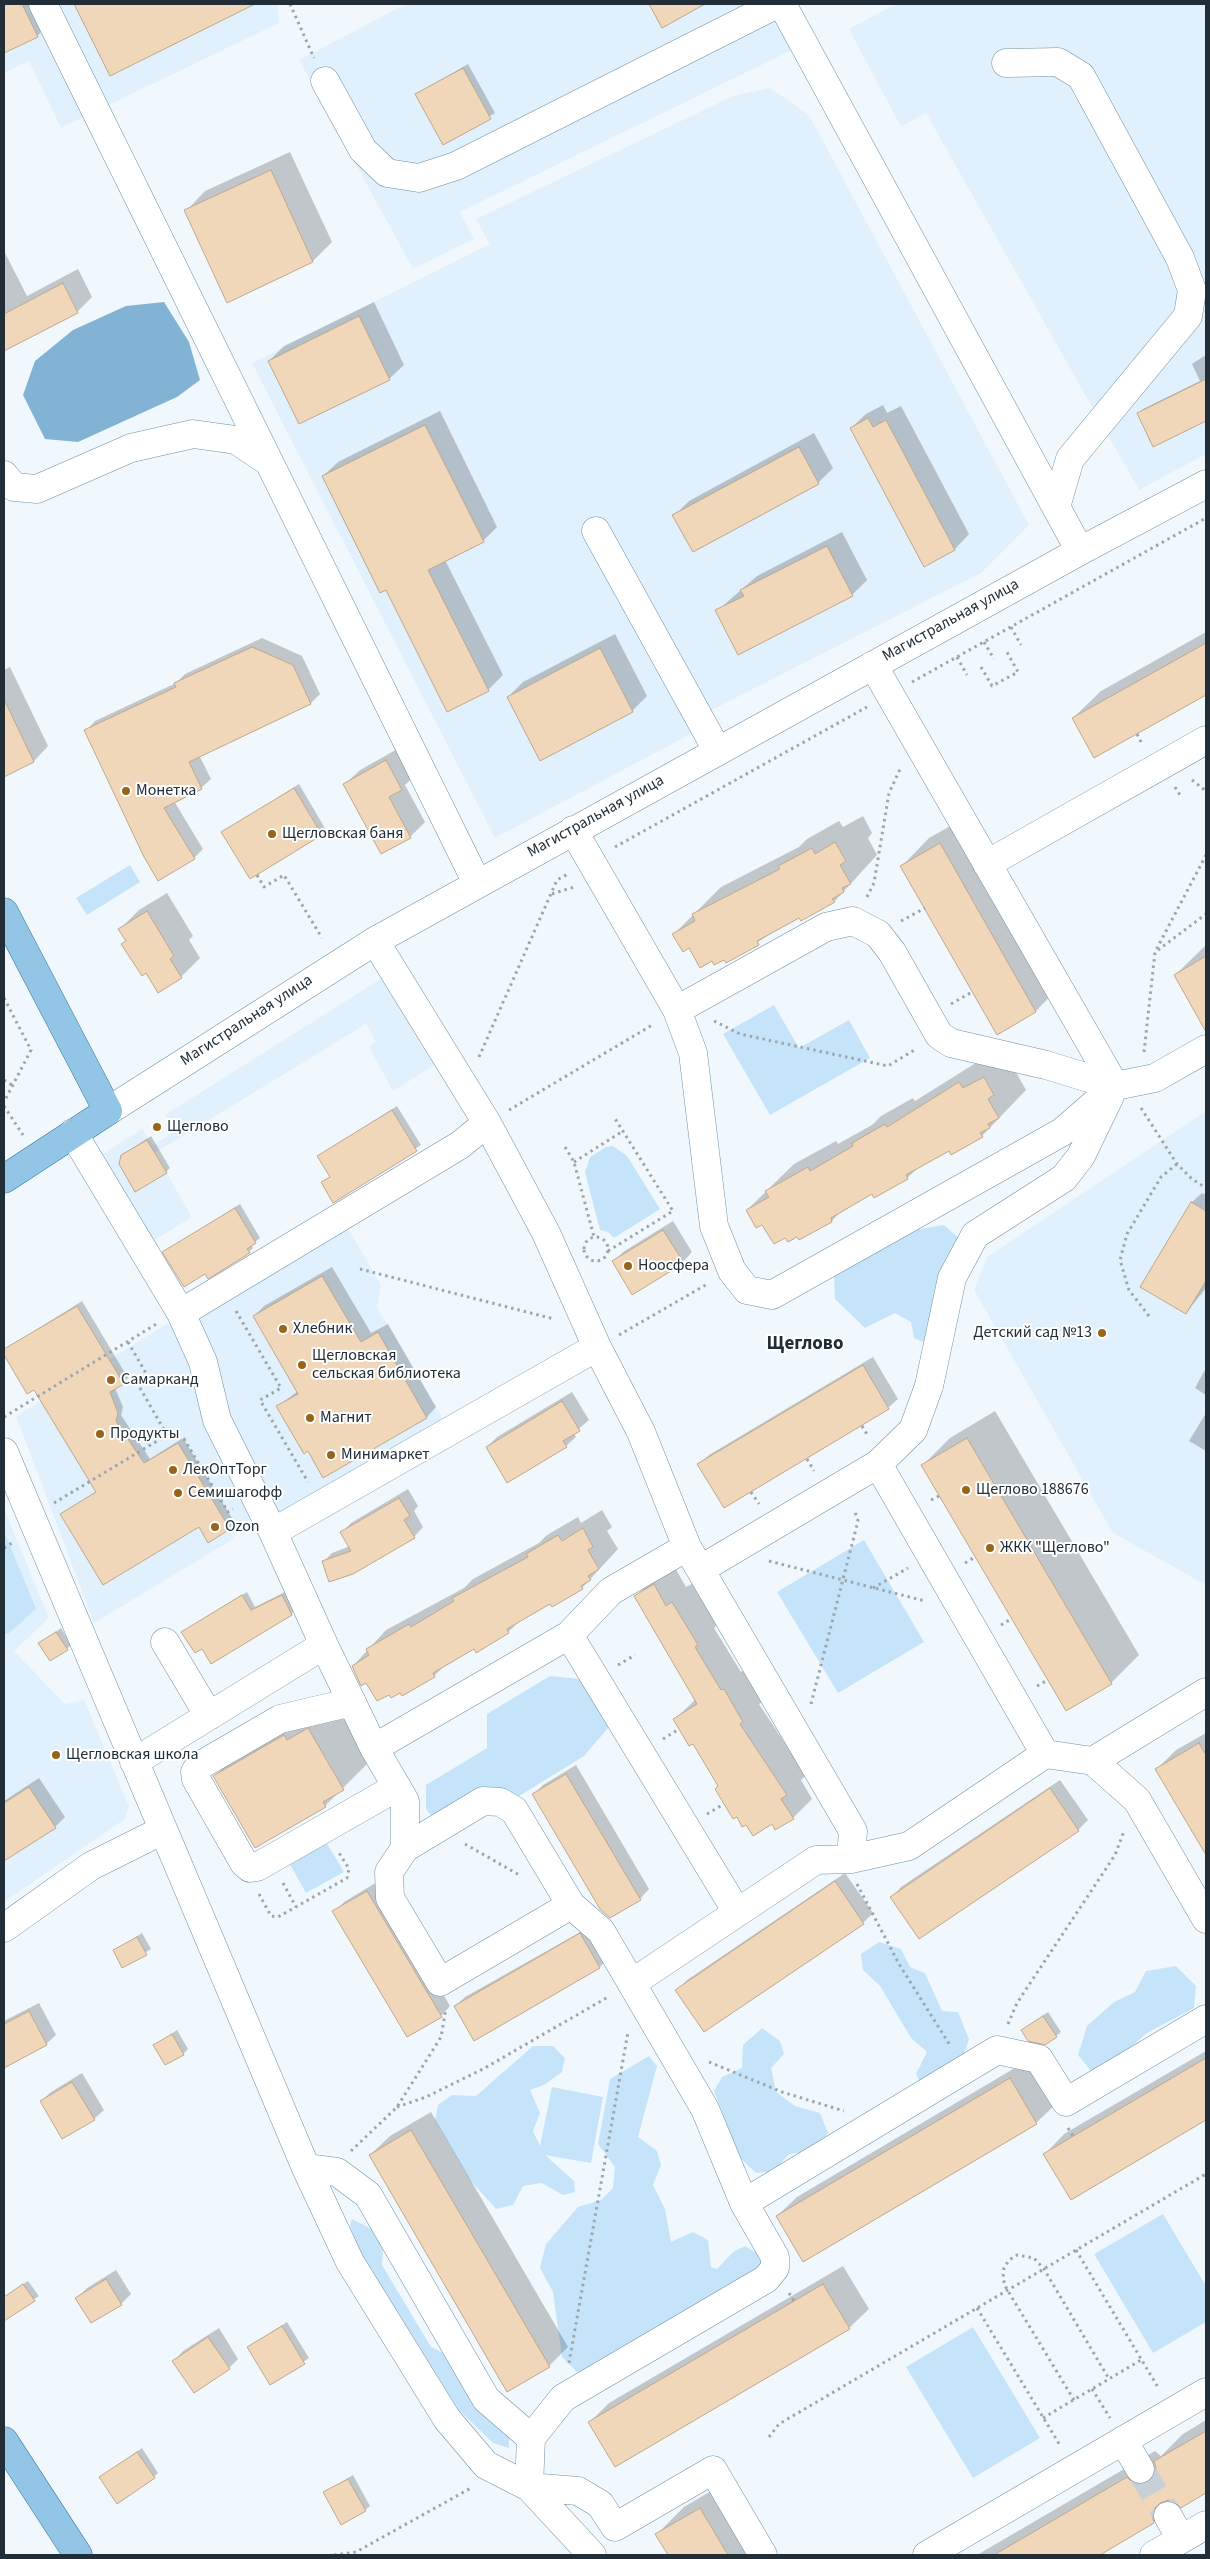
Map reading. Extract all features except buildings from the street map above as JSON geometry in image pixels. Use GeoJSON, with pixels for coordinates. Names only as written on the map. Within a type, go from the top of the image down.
{"type":"FeatureCollection","features":[{"type":"Feature","properties":{"kind":"main road"},"geometry":{"type":"LineString","coordinates":[[4,912],[108,1111]]}},
{"type":"Feature","properties":{"kind":"main road","name":"Магистральная улица"},"geometry":{"type":"LineString","coordinates":[[4,1179],[108,1111]]}},
{"type":"Feature","properties":{"kind":"main road"},"geometry":{"type":"LineString","coordinates":[[4,2441],[78,2555]]}},
{"type":"Feature","properties":{"kind":"street"},"geometry":{"type":"LineString","coordinates":[[43,4],[477,882]]}},
{"type":"Feature","properties":{"kind":"street"},"geometry":{"type":"LineString","coordinates":[[325,81],[364,150],[387,173],[419,178],[456,166],[777,4]]}},
{"type":"Feature","properties":{"kind":"street"},"geometry":{"type":"LineString","coordinates":[[782,4],[1080,551]]}},
{"type":"Feature","properties":{"kind":"street"},"geometry":{"type":"LineString","coordinates":[[1006,63],[1058,62],[1081,76],[1180,258],[1192,290],[1188,316],[1070,460],[1056,507]]}},
{"type":"Feature","properties":{"kind":"street"},"geometry":{"type":"LineString","coordinates":[[4,476],[14,487],[37,490],[131,448],[193,434],[236,440],[269,462]]}},
{"type":"Feature","properties":{"kind":"street","name":"Магистральная улица"},"geometry":{"type":"LineString","coordinates":[[108,1111],[376,941],[477,882],[1080,551],[1206,484]]}},
{"type":"Feature","properties":{"kind":"street"},"geometry":{"type":"LineString","coordinates":[[596,531],[717,750]]}},
{"type":"Feature","properties":{"kind":"street"},"geometry":{"type":"LineString","coordinates":[[872,665],[1115,1086]]}},
{"type":"Feature","properties":{"kind":"street"},"geometry":{"type":"LineString","coordinates":[[987,864],[1206,740]]}},
{"type":"Feature","properties":{"kind":"street"},"geometry":{"type":"LineString","coordinates":[[573,830],[681,1008],[693,1053],[714,1226],[732,1271],[747,1290],[772,1295],[1062,1132],[1115,1086]]}},
{"type":"Feature","properties":{"kind":"street"},"geometry":{"type":"LineString","coordinates":[[681,1008],[826,927],[853,921],[878,934],[892,952],[940,1035],[951,1043],[1046,1065],[1115,1086],[1155,1078],[1206,1048]]}},
{"type":"Feature","properties":{"kind":"street"},"geometry":{"type":"LineString","coordinates":[[376,941],[487,1123],[546,1233],[593,1338],[641,1432],[694,1558],[853,1831],[851,1859]]}},
{"type":"Feature","properties":{"kind":"street"},"geometry":{"type":"LineString","coordinates":[[374,1748],[569,1635],[611,1591],[694,1558],[732,1551],[878,1464],[914,1430],[930,1386],[952,1278],[975,1235],[1064,1178],[1082,1156],[1115,1086]]}},
{"type":"Feature","properties":{"kind":"street"},"geometry":{"type":"LineString","coordinates":[[181,1313],[460,1145],[487,1123]]}},
{"type":"Feature","properties":{"kind":"street"},"geometry":{"type":"LineString","coordinates":[[74,1133],[181,1313],[203,1362],[217,1420],[273,1532],[324,1645],[374,1748],[405,1801],[405,1848]]}},
{"type":"Feature","properties":{"kind":"street"},"geometry":{"type":"LineString","coordinates":[[273,1532],[321,1505],[593,1338]]}},
{"type":"Feature","properties":{"kind":"street"},"geometry":{"type":"LineString","coordinates":[[4,1452],[306,2168],[350,2262],[447,2419],[486,2465],[529,2487],[592,2555]]}},
{"type":"Feature","properties":{"kind":"street"},"geometry":{"type":"LineString","coordinates":[[878,1464],[1045,1754]]}},
{"type":"Feature","properties":{"kind":"street"},"geometry":{"type":"LineString","coordinates":[[569,1635],[738,1912]]}},
{"type":"Feature","properties":{"kind":"street"},"geometry":{"type":"LineString","coordinates":[[165,1642],[209,1716]]}},
{"type":"Feature","properties":{"kind":"street"},"geometry":{"type":"LineString","coordinates":[[134,1762],[324,1645]]}},
{"type":"Feature","properties":{"kind":"street"},"geometry":{"type":"LineString","coordinates":[[1093,1761],[1206,1692]]}},
{"type":"Feature","properties":{"kind":"street"},"geometry":{"type":"LineString","coordinates":[[352,1702],[280,1719],[200,1766],[195,1772],[201,1787],[244,1863],[250,1868],[257,1867],[397,1787]]}},
{"type":"Feature","properties":{"kind":"street"},"geometry":{"type":"LineString","coordinates":[[632,1983],[816,1860],[851,1859],[909,1846],[1045,1754],[1093,1761],[1137,1800],[1206,1919]]}},
{"type":"Feature","properties":{"kind":"street"},"geometry":{"type":"LineString","coordinates":[[529,2487],[531,2438],[563,2398],[766,2279],[775,2268],[775,2258],[744,2203],[705,2109],[602,1931],[571,1905],[514,1810],[500,1802],[483,1802],[405,1848],[389,1872],[390,1898],[440,1982],[571,1905]]}},
{"type":"Feature","properties":{"kind":"street"},"geometry":{"type":"LineString","coordinates":[[4,1928],[91,1866],[163,1830]]}},
{"type":"Feature","properties":{"kind":"street"},"geometry":{"type":"LineString","coordinates":[[744,2203],[997,2050],[1039,2058],[1066,2102],[1206,2019]]}},
{"type":"Feature","properties":{"kind":"street"},"geometry":{"type":"LineString","coordinates":[[306,2168],[337,2172],[368,2195],[486,2399],[531,2438]]}},
{"type":"Feature","properties":{"kind":"street"},"geometry":{"type":"LineString","coordinates":[[927,2555],[1206,2392]]}},
{"type":"Feature","properties":{"kind":"street"},"geometry":{"type":"LineString","coordinates":[[1123,2440],[1140,2469]]}},
{"type":"Feature","properties":{"kind":"street"},"geometry":{"type":"LineString","coordinates":[[529,2487],[578,2492],[600,2504],[615,2527],[713,2470],[763,2555]]}},
{"type":"Feature","properties":{"kind":"street"},"geometry":{"type":"LineString","coordinates":[[1168,2516],[1181,2539]]}},
{"type":"Feature","properties":{"kind":"street"},"geometry":{"type":"LineString","coordinates":[[1154,2555],[1206,2525]]}},
{"type":"Feature","properties":{"kind":"path"},"geometry":{"type":"LineString","coordinates":[[290,4],[325,81]]}},
{"type":"Feature","properties":{"kind":"path"},"geometry":{"type":"LineString","coordinates":[[1011,627],[1021,645]]}},
{"type":"Feature","properties":{"kind":"path"},"geometry":{"type":"LineString","coordinates":[[984,642],[994,659]]}},
{"type":"Feature","properties":{"kind":"path"},"geometry":{"type":"LineString","coordinates":[[981,666],[992,686],[1018,672],[1007,652]]}},
{"type":"Feature","properties":{"kind":"path"},"geometry":{"type":"LineString","coordinates":[[957,657],[967,675]]}},
{"type":"Feature","properties":{"kind":"path"},"geometry":{"type":"LineString","coordinates":[[853,921],[874,883],[888,793],[900,769],[919,746]]}},
{"type":"Feature","properties":{"kind":"path"},"geometry":{"type":"LineString","coordinates":[[1144,1056],[1155,952],[1206,855]]}},
{"type":"Feature","properties":{"kind":"path"},"geometry":{"type":"LineString","coordinates":[[466,1088],[557,880],[591,860]]}},
{"type":"Feature","properties":{"kind":"path"},"geometry":{"type":"LineString","coordinates":[[257,875],[264,887],[284,875],[322,938]]}},
{"type":"Feature","properties":{"kind":"path"},"geometry":{"type":"LineString","coordinates":[[551,894],[575,887]]}},
{"type":"Feature","properties":{"kind":"path"},"geometry":{"type":"LineString","coordinates":[[1155,952],[1206,914]]}},
{"type":"Feature","properties":{"kind":"path"},"geometry":{"type":"LineString","coordinates":[[4,998],[31,1050],[4,1102]]}},
{"type":"Feature","properties":{"kind":"path"},"geometry":{"type":"LineString","coordinates":[[487,1123],[681,1008],[740,1034],[888,1066],[940,1035]]}},
{"type":"Feature","properties":{"kind":"path"},"geometry":{"type":"LineString","coordinates":[[4,1080],[12,1085]]}},
{"type":"Feature","properties":{"kind":"path"},"geometry":{"type":"LineString","coordinates":[[1139,1104],[1177,1164],[1192,1179],[1206,1188]]}},
{"type":"Feature","properties":{"kind":"path"},"geometry":{"type":"LineString","coordinates":[[4,1106],[24,1137]]}},
{"type":"Feature","properties":{"kind":"path"},"geometry":{"type":"LineString","coordinates":[[594,1236],[584,1244],[585,1256],[597,1262],[603,1259],[608,1251],[673,1211],[614,1117]]}},
{"type":"Feature","properties":{"kind":"path"},"geometry":{"type":"LineString","coordinates":[[574,1162],[622,1131]]}},
{"type":"Feature","properties":{"kind":"path"},"geometry":{"type":"LineString","coordinates":[[565,1147],[574,1162],[594,1236],[606,1242],[608,1251]]}},
{"type":"Feature","properties":{"kind":"path"},"geometry":{"type":"LineString","coordinates":[[1149,1316],[1129,1290],[1120,1260],[1127,1234],[1161,1177],[1177,1164]]}},
{"type":"Feature","properties":{"kind":"path"},"geometry":{"type":"LineString","coordinates":[[360,1269],[593,1338],[732,1271]]}},
{"type":"Feature","properties":{"kind":"path"},"geometry":{"type":"LineString","coordinates":[[235,1308],[281,1388],[260,1400],[321,1505]]}},
{"type":"Feature","properties":{"kind":"path"},"geometry":{"type":"LineString","coordinates":[[4,1416],[161,1321],[181,1313]]}},
{"type":"Feature","properties":{"kind":"path"},"geometry":{"type":"LineString","coordinates":[[128,1342],[147,1375],[136,1381],[167,1435]]}},
{"type":"Feature","properties":{"kind":"path"},"geometry":{"type":"LineString","coordinates":[[53,1504],[167,1435],[184,1439],[228,1512],[255,1496]]}},
{"type":"Feature","properties":{"kind":"path"},"geometry":{"type":"LineString","coordinates":[[801,1742],[858,1522],[846,1483]]}},
{"type":"Feature","properties":{"kind":"path"},"geometry":{"type":"LineString","coordinates":[[4,1548],[17,1540]]}},
{"type":"Feature","properties":{"kind":"path"},"geometry":{"type":"LineString","coordinates":[[732,1551],[932,1603],[955,1598]]}},
{"type":"Feature","properties":{"kind":"path"},"geometry":{"type":"LineString","coordinates":[[873,1588],[930,1555]]}},
{"type":"Feature","properties":{"kind":"path"},"geometry":{"type":"LineString","coordinates":[[997,2050],[1017,2003],[1115,1854],[1137,1800]]}},
{"type":"Feature","properties":{"kind":"path"},"geometry":{"type":"LineString","coordinates":[[250,1868],[250,1878],[271,1916],[278,1917],[347,1878],[349,1869],[325,1828]]}},
{"type":"Feature","properties":{"kind":"path"},"geometry":{"type":"LineString","coordinates":[[438,1828],[529,1881]]}},
{"type":"Feature","properties":{"kind":"path"},"geometry":{"type":"LineString","coordinates":[[851,1859],[857,1885],[898,1964],[965,2069]]}},
{"type":"Feature","properties":{"kind":"path"},"geometry":{"type":"LineString","coordinates":[[397,2108],[426,2097],[483,2069],[632,1983]]}},
{"type":"Feature","properties":{"kind":"path"},"geometry":{"type":"LineString","coordinates":[[337,2172],[354,2145],[397,2108],[441,2037],[447,2012],[445,2004]]}},
{"type":"Feature","properties":{"kind":"path"},"geometry":{"type":"LineString","coordinates":[[563,2398],[628,2030]]}},
{"type":"Feature","properties":{"kind":"path"},"geometry":{"type":"LineString","coordinates":[[668,2046],[782,2092],[878,2122]]}},
{"type":"Feature","properties":{"kind":"path"},"geometry":{"type":"LineString","coordinates":[[769,2437],[779,2424],[1206,2174]]}},
{"type":"Feature","properties":{"kind":"path"},"geometry":{"type":"LineString","coordinates":[[1076,2250],[1173,2412]]}},
{"type":"Feature","properties":{"kind":"path"},"geometry":{"type":"LineString","coordinates":[[1074,2400],[1008,2291],[1003,2277],[1004,2268],[1009,2260],[1017,2255],[1034,2258],[1044,2269],[1110,2379]]}},
{"type":"Feature","properties":{"kind":"path"},"geometry":{"type":"LineString","coordinates":[[977,2308],[1074,2470]]}},
{"type":"Feature","properties":{"kind":"path"},"geometry":{"type":"LineString","coordinates":[[1043,2418],[1141,2360]]}},
{"type":"Feature","properties":{"kind":"path"},"geometry":{"type":"LineString","coordinates":[[1092,2389],[1123,2440]]}},
{"type":"Feature","properties":{"kind":"path"},"geometry":{"type":"LineString","coordinates":[[334,2555],[356,2552],[467,2491],[479,2478],[486,2465]]}},
{"type":"Feature","properties":{"kind":"shaded area"},"geometry":{"type":"Polygon","coordinates":[[[4,4],[278,4],[279,23],[61,128],[29,61],[4,73],[4,4]]]}},
{"type":"Feature","properties":{"kind":"shaded area"},"geometry":{"type":"Polygon","coordinates":[[[406,4],[772,4],[796,48],[460,212],[474,239],[413,269],[299,60],[406,4]]]}},
{"type":"Feature","properties":{"kind":"shaded area"},"geometry":{"type":"Polygon","coordinates":[[[896,4],[1206,4],[1206,454],[1139,490],[926,113],[901,127],[849,29],[896,4]]]}},
{"type":"Feature","properties":{"kind":"shaded area"},"geometry":{"type":"Polygon","coordinates":[[[770,88],[809,115],[1029,525],[981,573],[686,723],[691,734],[495,838],[252,363],[490,244],[476,219],[733,96],[770,88]]]}},
{"type":"Feature","properties":{"kind":"shaded area"},"geometry":{"type":"Polygon","coordinates":[[[164,302],[189,342],[200,380],[177,397],[78,442],[45,439],[23,395],[35,361],[73,330],[126,306],[164,302]]]}},
{"type":"Feature","properties":{"kind":"shaded area"},"geometry":{"type":"Polygon","coordinates":[[[130,865],[140,882],[87,915],[76,898],[130,865]]]}},
{"type":"Feature","properties":{"kind":"shaded area"},"geometry":{"type":"Polygon","coordinates":[[[387,975],[439,1062],[393,1091],[369,1047],[376,1042],[366,1024],[155,1153],[192,1217],[131,1255],[81,1168],[142,1129],[153,1145],[174,1132],[165,1115],[387,975]]]}},
{"type":"Feature","properties":{"kind":"shaded area"},"geometry":{"type":"Polygon","coordinates":[[[774,1005],[799,1048],[849,1020],[870,1058],[770,1115],[723,1034],[774,1005]]]}},
{"type":"Feature","properties":{"kind":"shaded area","name":"Детский сад №13"},"geometry":{"type":"Polygon","coordinates":[[[1206,1111],[1206,1585],[1113,1533],[974,1290],[987,1257],[1206,1111]]]}},
{"type":"Feature","properties":{"kind":"shaded area"},"geometry":{"type":"Polygon","coordinates":[[[613,1146],[627,1156],[660,1209],[614,1238],[608,1232],[600,1230],[585,1172],[590,1157],[606,1147],[613,1146]]]}},
{"type":"Feature","properties":{"kind":"shaded area"},"geometry":{"type":"Polygon","coordinates":[[[345,1223],[381,1285],[377,1307],[444,1421],[251,1533],[244,1521],[230,1529],[235,1538],[94,1623],[16,1416],[167,1324],[175,1324],[345,1223]]]}},
{"type":"Feature","properties":{"kind":"shaded area"},"geometry":{"type":"Polygon","coordinates":[[[944,1225],[962,1241],[928,1344],[914,1338],[911,1322],[895,1313],[865,1328],[835,1299],[834,1276],[914,1230],[944,1225]]]}},
{"type":"Feature","properties":{"kind":"shaded area","name":"Щегловская школа"},"geometry":{"type":"Polygon","coordinates":[[[4,1509],[49,1618],[14,1651],[65,1704],[84,1700],[129,1806],[125,1819],[4,1902],[4,1509]]]}},
{"type":"Feature","properties":{"kind":"shaded area"},"geometry":{"type":"Polygon","coordinates":[[[4,1531],[36,1609],[9,1633],[4,1634],[4,1531]]]}},
{"type":"Feature","properties":{"kind":"shaded area"},"geometry":{"type":"Polygon","coordinates":[[[864,1540],[924,1642],[838,1693],[777,1592],[864,1540]]]}},
{"type":"Feature","properties":{"kind":"shaded area"},"geometry":{"type":"Polygon","coordinates":[[[550,1676],[580,1679],[609,1727],[584,1756],[516,1798],[437,1823],[426,1809],[426,1785],[487,1748],[487,1714],[550,1676]]]}},
{"type":"Feature","properties":{"kind":"shaded area"},"geometry":{"type":"Polygon","coordinates":[[[325,1840],[344,1872],[306,1893],[288,1861],[325,1840]]]}},
{"type":"Feature","properties":{"kind":"shaded area"},"geometry":{"type":"Polygon","coordinates":[[[879,1942],[901,1949],[910,1967],[925,1973],[942,2011],[958,2012],[969,2039],[963,2058],[921,2085],[916,2074],[927,2052],[911,2038],[880,1986],[863,1970],[861,1954],[879,1942]]]}},
{"type":"Feature","properties":{"kind":"shaded area"},"geometry":{"type":"Polygon","coordinates":[[[1176,1966],[1196,1986],[1194,2008],[1147,2033],[1107,2068],[1091,2071],[1078,2055],[1087,2026],[1114,2002],[1135,1992],[1146,1971],[1176,1966]]]}},
{"type":"Feature","properties":{"kind":"shaded area"},"geometry":{"type":"Polygon","coordinates":[[[762,2028],[780,2041],[784,2054],[771,2068],[776,2092],[795,2106],[820,2113],[828,2133],[816,2151],[789,2154],[774,2171],[756,2173],[740,2158],[714,2091],[722,2077],[742,2068],[743,2045],[762,2028]]]}},
{"type":"Feature","properties":{"kind":"shaded area"},"geometry":{"type":"Polygon","coordinates":[[[533,2046],[553,2046],[565,2058],[562,2072],[544,2085],[530,2090],[540,2113],[533,2131],[540,2146],[552,2087],[603,2097],[591,2163],[545,2155],[574,2181],[575,2192],[563,2195],[542,2183],[523,2186],[513,2205],[496,2209],[470,2180],[435,2120],[438,2105],[452,2095],[476,2096],[533,2046]]]}},
{"type":"Feature","properties":{"kind":"shaded area"},"geometry":{"type":"Polygon","coordinates":[[[649,2056],[657,2066],[638,2137],[657,2151],[661,2165],[653,2185],[665,2209],[671,2242],[693,2232],[708,2240],[711,2267],[717,2269],[733,2252],[745,2246],[763,2257],[757,2273],[594,2371],[577,2372],[562,2357],[553,2292],[540,2268],[546,2244],[578,2207],[601,2200],[613,2188],[615,2167],[598,2144],[610,2079],[649,2056]]]}},
{"type":"Feature","properties":{"kind":"shaded area"},"geometry":{"type":"Polygon","coordinates":[[[1163,2214],[1206,2286],[1206,2322],[1153,2353],[1094,2254],[1163,2214]]]}},
{"type":"Feature","properties":{"kind":"shaded area"},"geometry":{"type":"Polygon","coordinates":[[[352,2219],[372,2229],[383,2249],[382,2265],[431,2347],[456,2359],[509,2426],[509,2448],[493,2443],[458,2409],[360,2252],[350,2226],[352,2219]]]}},
{"type":"Feature","properties":{"kind":"shaded area"},"geometry":{"type":"Polygon","coordinates":[[[973,2327],[1040,2438],[973,2478],[906,2367],[973,2327]]]}},
{"type":"Feature","properties":{"kind":"tunnel"},"geometry":{"type":"LineString","coordinates":[[1140,2469],[1168,2516]]}},
{"type":"Feature","properties":{"kind":"place","name":"Монетка"},"geometry":{"type":"Point","coordinates":[126,791]}},
{"type":"Feature","properties":{"kind":"place","name":"Щегловская баня"},"geometry":{"type":"Point","coordinates":[272,834]}},
{"type":"Feature","properties":{"kind":"place","name":"Щеглово"},"geometry":{"type":"Point","coordinates":[157,1127]}},
{"type":"Feature","properties":{"kind":"place","name":"Ноосфера"},"geometry":{"type":"Point","coordinates":[628,1266]}},
{"type":"Feature","properties":{"kind":"place","name":"Хлебник"},"geometry":{"type":"Point","coordinates":[283,1329]}},
{"type":"Feature","properties":{"kind":"place","name":"Детский сад №13"},"geometry":{"type":"Point","coordinates":[1102,1333]}},
{"type":"Feature","properties":{"kind":"place","name":"Щегловская сельская библиотека"},"geometry":{"type":"Point","coordinates":[302,1365]}},
{"type":"Feature","properties":{"kind":"place","name":"Самарканд"},"geometry":{"type":"Point","coordinates":[111,1380]}},
{"type":"Feature","properties":{"kind":"place","name":"Магнит"},"geometry":{"type":"Point","coordinates":[310,1418]}},
{"type":"Feature","properties":{"kind":"place","name":"Продукты"},"geometry":{"type":"Point","coordinates":[100,1434]}},
{"type":"Feature","properties":{"kind":"place","name":"Минимаркет"},"geometry":{"type":"Point","coordinates":[331,1455]}},
{"type":"Feature","properties":{"kind":"place","name":"ЛекОптТорг"},"geometry":{"type":"Point","coordinates":[173,1470]}},
{"type":"Feature","properties":{"kind":"place","name":"Щеглово 188676"},"geometry":{"type":"Point","coordinates":[966,1490]}},
{"type":"Feature","properties":{"kind":"place","name":"Семишагофф"},"geometry":{"type":"Point","coordinates":[178,1493]}},
{"type":"Feature","properties":{"kind":"place","name":"Ozon"},"geometry":{"type":"Point","coordinates":[215,1527]}},
{"type":"Feature","properties":{"kind":"place","name":"ЖКК \"Щеглово\""},"geometry":{"type":"Point","coordinates":[990,1548]}},
{"type":"Feature","properties":{"kind":"place","name":"Щегловская школа"},"geometry":{"type":"Point","coordinates":[56,1755]}},
{"type":"Feature","properties":{"kind":"district","name":"Щеглово"},"geometry":{"type":"Point","coordinates":[805,1345]}}]}
